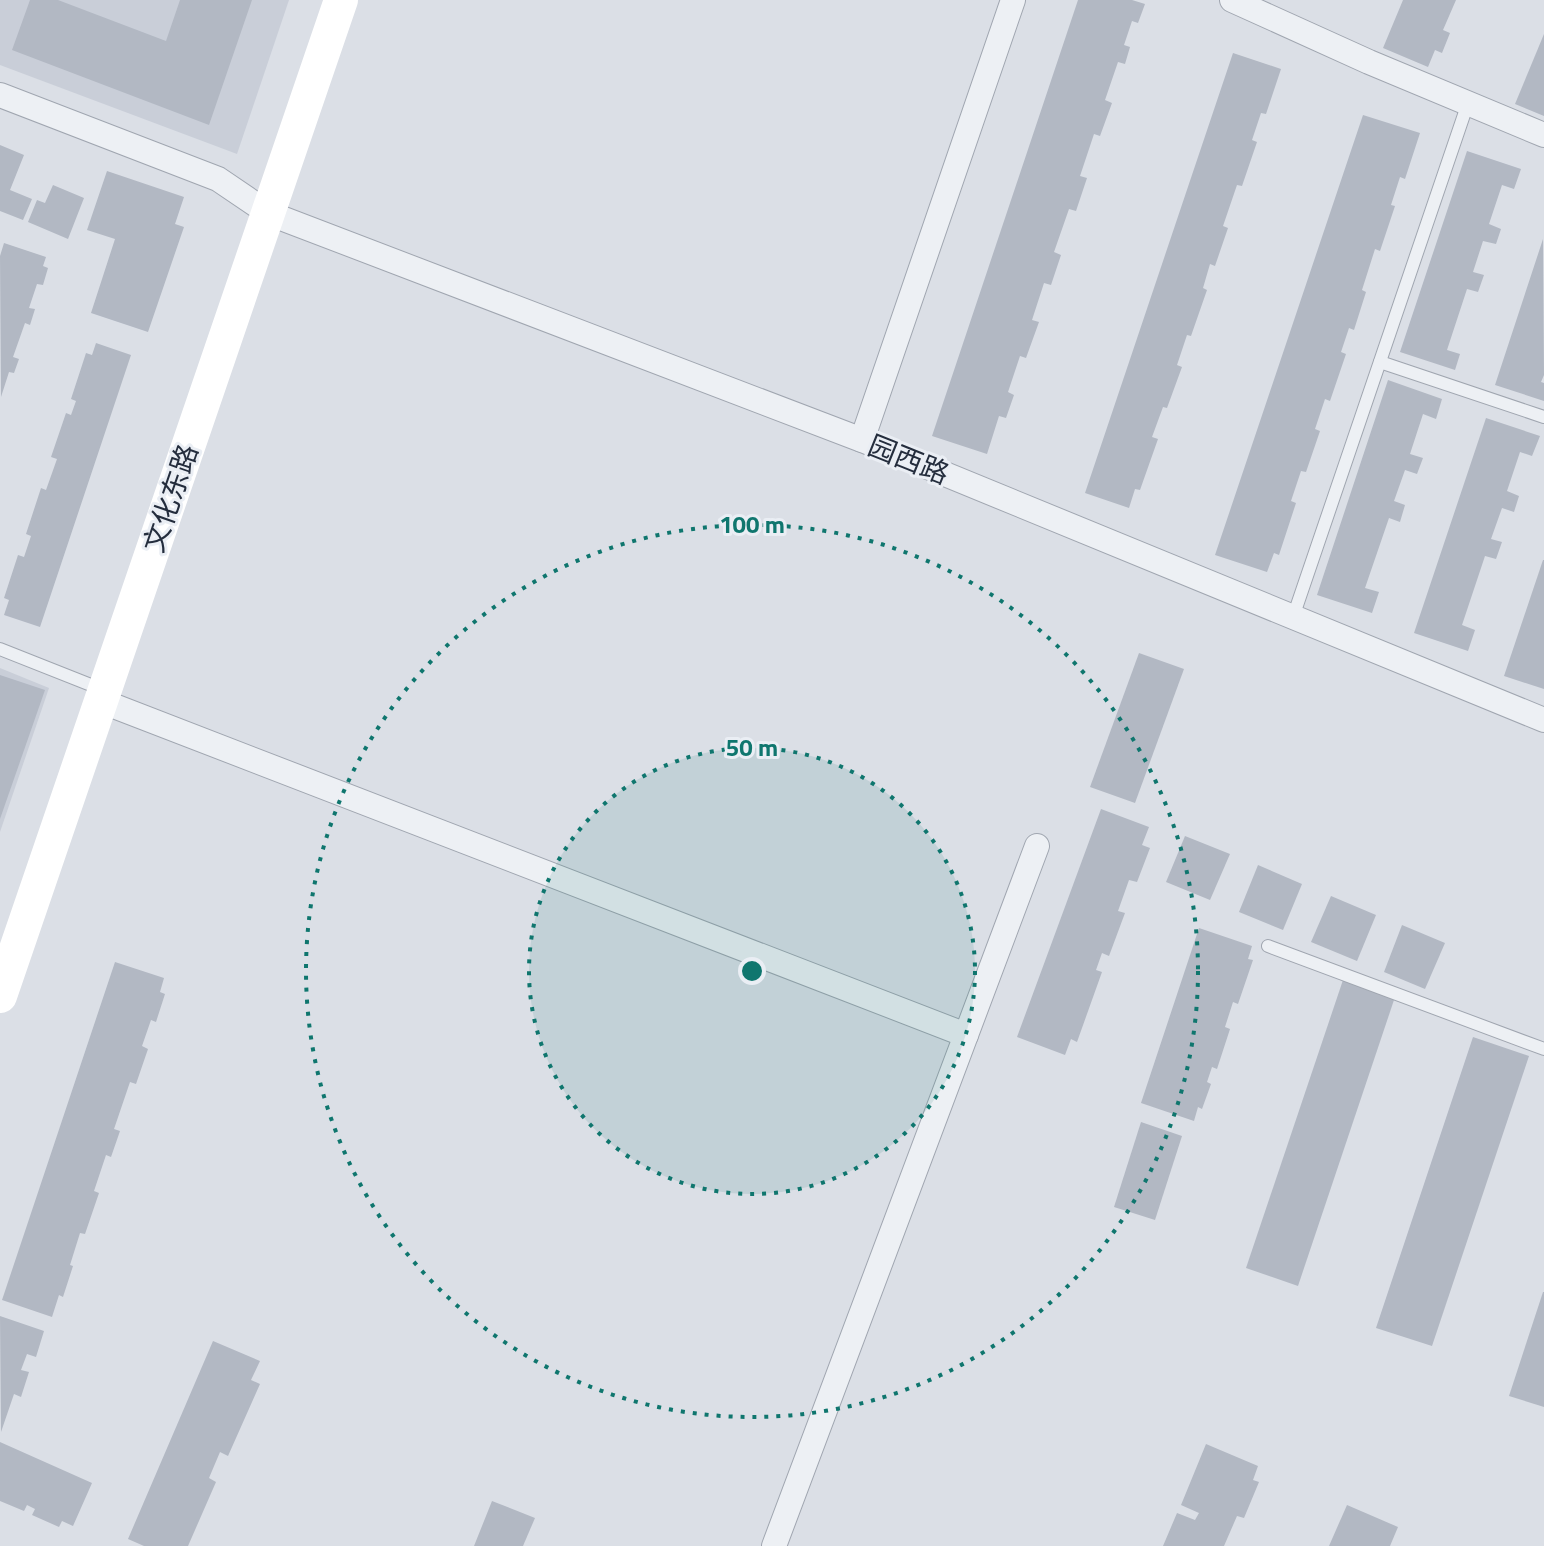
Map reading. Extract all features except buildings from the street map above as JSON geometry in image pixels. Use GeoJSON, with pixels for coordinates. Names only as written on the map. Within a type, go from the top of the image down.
{"type":"FeatureCollection","features":[{"type":"Feature","properties":{"kind":"street","name":"文化东路"},"geometry":{"type":"LineString","coordinates":[[0,996],[341,0]]}},
{"type":"Feature","properties":{"kind":"street"},"geometry":{"type":"LineString","coordinates":[[862,440],[1013,0]]}},
{"type":"Feature","properties":{"kind":"street"},"geometry":{"type":"LineString","coordinates":[[1232,0],[1544,135]]}},
{"type":"Feature","properties":{"kind":"street","name":"园西路"},"geometry":{"type":"LineString","coordinates":[[0,95],[218,179],[268,213],[862,440],[1544,720]]}},
{"type":"Feature","properties":{"kind":"street"},"geometry":{"type":"LineString","coordinates":[[102,696],[966,1035]]}},
{"type":"Feature","properties":{"kind":"street"},"geometry":{"type":"LineString","coordinates":[[774,1546],[1037,846]]}},
{"type":"Feature","properties":{"kind":"lane"},"geometry":{"type":"LineString","coordinates":[[1293,617],[1468,103]]}},
{"type":"Feature","properties":{"kind":"lane"},"geometry":{"type":"LineString","coordinates":[[1380,362],[1544,417]]}},
{"type":"Feature","properties":{"kind":"lane"},"geometry":{"type":"LineString","coordinates":[[0,649],[102,696]]}},
{"type":"Feature","properties":{"kind":"lane"},"geometry":{"type":"LineString","coordinates":[[1268,946],[1544,1049]]}},
{"type":"Feature","properties":{"kind":"shaded area"},"geometry":{"type":"Polygon","coordinates":[[[0,0],[289,0],[237,154],[0,65],[0,0]]]}},
{"type":"Feature","properties":{"kind":"shaded area"},"geometry":{"type":"Polygon","coordinates":[[[0,668],[49,688],[0,832],[0,668]]]}}]}
